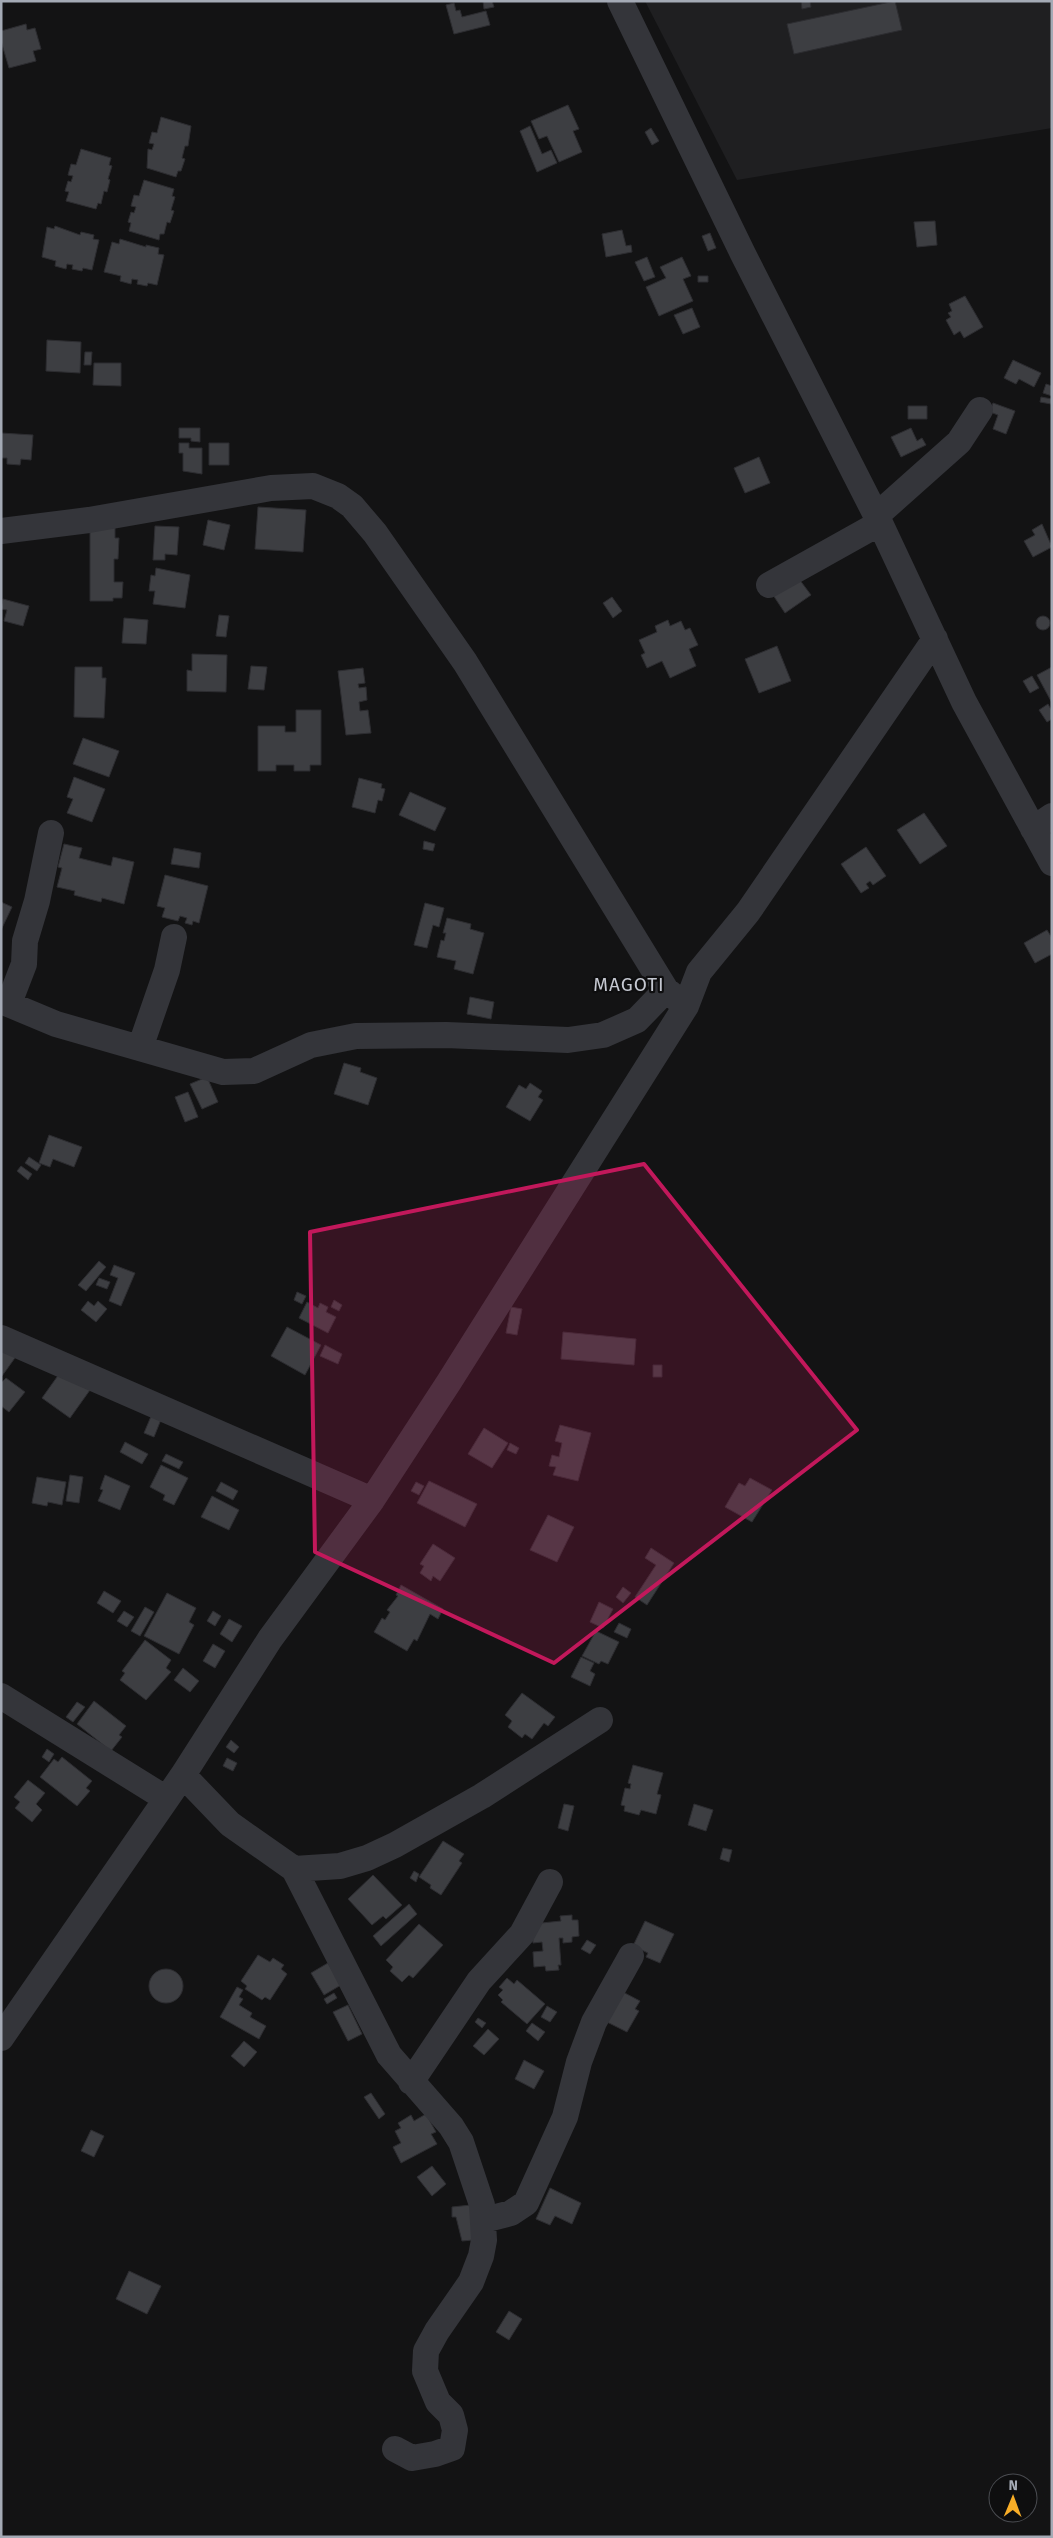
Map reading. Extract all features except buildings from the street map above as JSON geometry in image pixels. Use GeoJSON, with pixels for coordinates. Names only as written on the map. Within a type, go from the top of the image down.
{"type":"FeatureCollection","features":[{"type":"Feature","properties":{"kind":"street"},"geometry":{"type":"LineString","coordinates":[[620,1],[743,254],[878,519],[964,702],[1042,823],[1052,863]]}},
{"type":"Feature","properties":{"kind":"street"},"geometry":{"type":"LineString","coordinates":[[769,586],[878,519],[959,442],[980,410]]}},
{"type":"Feature","properties":{"kind":"street"},"geometry":{"type":"LineString","coordinates":[[1,531],[89,520],[271,488],[313,486],[338,496],[352,506],[375,533],[465,662],[666,990],[686,1006]]}},
{"type":"Feature","properties":{"kind":"street"},"geometry":{"type":"LineString","coordinates":[[1,2038],[183,1775],[270,1639],[372,1500],[450,1382],[686,1006],[699,972],[748,912],[935,639]]}},
{"type":"Feature","properties":{"kind":"street"},"geometry":{"type":"LineString","coordinates":[[51,833],[37,901],[25,941],[24,964],[5,1002],[56,1024],[223,1072],[259,1069],[311,1045],[356,1036],[589,1038],[618,1030],[637,1020],[666,990]]}},
{"type":"Feature","properties":{"kind":"street"},"geometry":{"type":"LineString","coordinates":[[140,1048],[167,970],[174,937]]}},
{"type":"Feature","properties":{"kind":"street"},"geometry":{"type":"LineString","coordinates":[[1,1338],[372,1500]]}},
{"type":"Feature","properties":{"kind":"street"},"geometry":{"type":"LineString","coordinates":[[1,1696],[166,1798]]}},
{"type":"Feature","properties":{"kind":"street"},"geometry":{"type":"LineString","coordinates":[[294,1869],[340,1866],[367,1858],[395,1845],[482,1796],[600,1720]]}},
{"type":"Feature","properties":{"kind":"street"},"geometry":{"type":"LineString","coordinates":[[183,1775],[230,1824],[294,1869],[389,2056],[451,2126],[461,2142],[482,2205],[485,2232],[481,2256],[471,2282],[437,2331],[426,2351],[425,2371],[438,2402],[451,2415],[455,2430],[452,2448],[435,2454],[412,2458],[395,2449]]}},
{"type":"Feature","properties":{"kind":"street"},"geometry":{"type":"LineString","coordinates":[[411,2082],[479,1982],[522,1934],[550,1882]]}},
{"type":"Feature","properties":{"kind":"street"},"geometry":{"type":"LineString","coordinates":[[484,2220],[511,2213],[526,2203],[565,2117],[578,2062],[594,2022],[631,1956]]}},
{"type":"Feature","properties":{"kind":"highlighted area"},"geometry":{"type":"Polygon","coordinates":[[[644,1164],[857,1430],[554,1663],[315,1552],[310,1232],[644,1164]]]}},
{"type":"Feature","properties":{"kind":"shaded area"},"geometry":{"type":"Polygon","coordinates":[[[645,1],[1052,1],[1052,128],[737,180],[645,1]]]}},
{"type":"Feature","properties":{"kind":"district","name":"MAGOTI"},"geometry":{"type":"Point","coordinates":[629,984]}}]}
